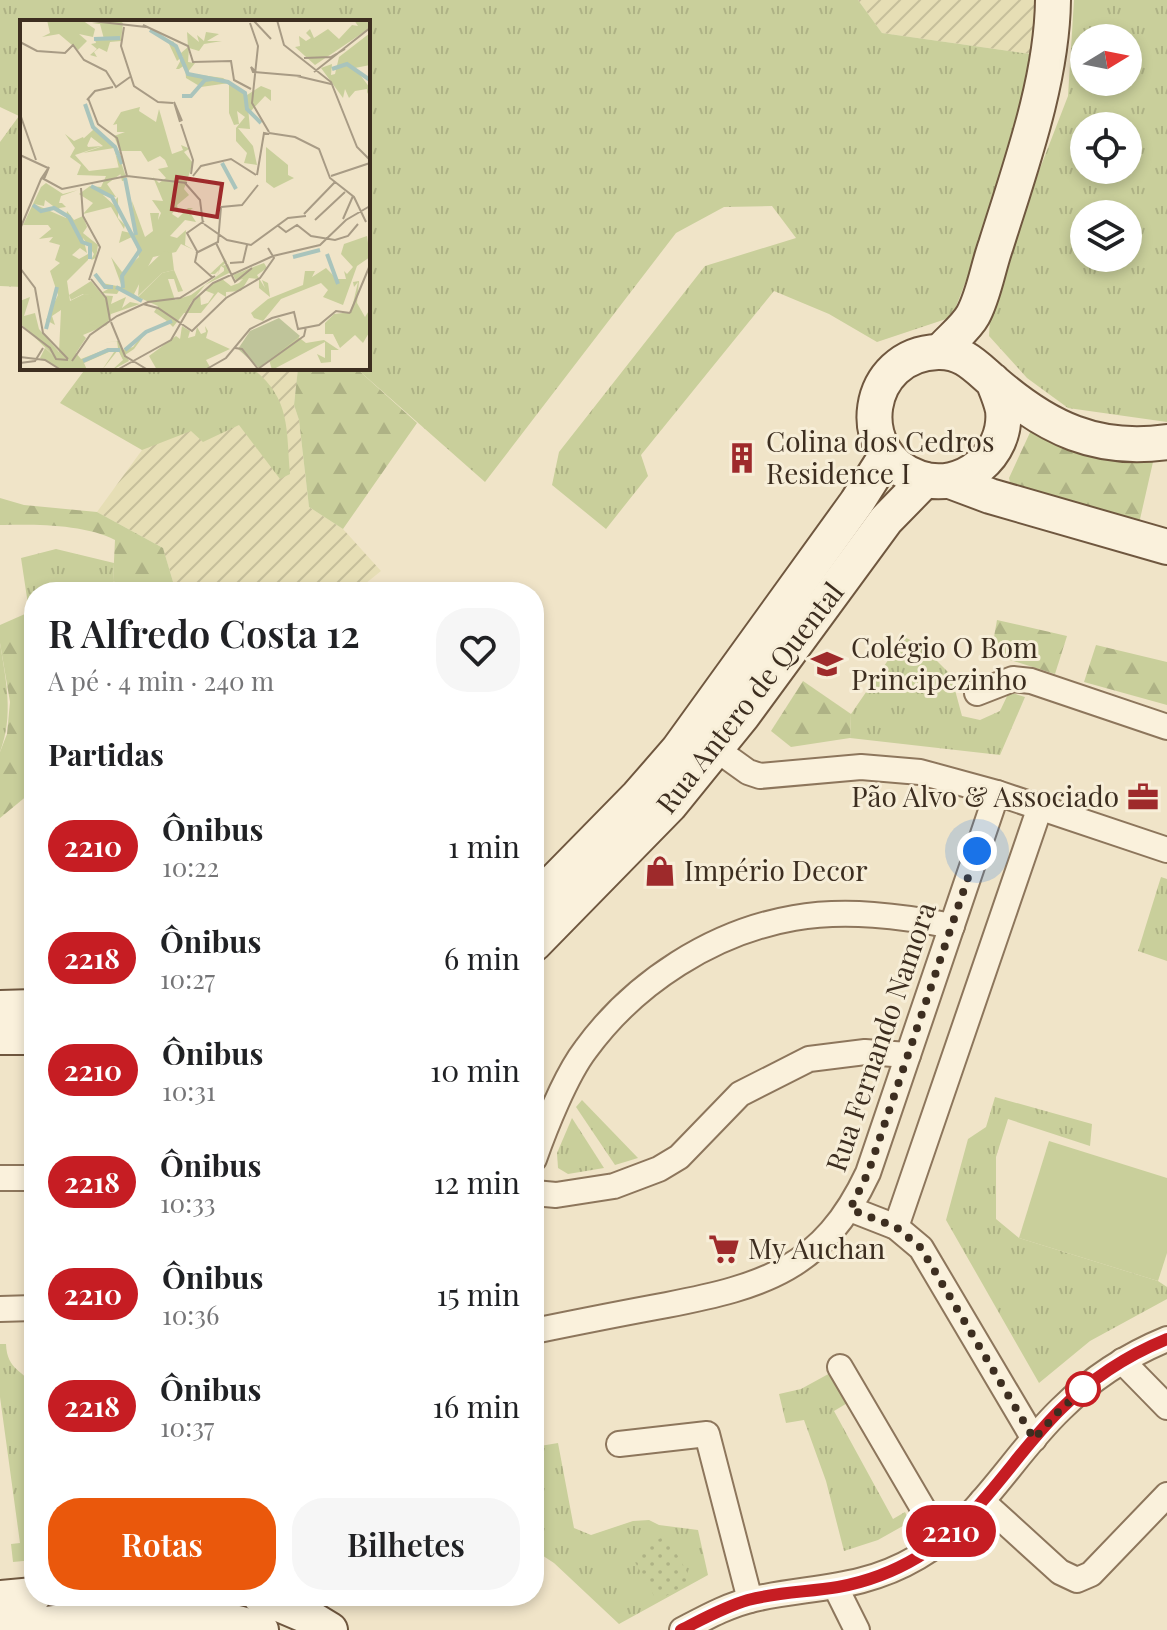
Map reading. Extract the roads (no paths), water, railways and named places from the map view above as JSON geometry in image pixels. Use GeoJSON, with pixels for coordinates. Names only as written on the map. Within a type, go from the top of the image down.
{"type":"FeatureCollection","features":[{"type":"Feature","properties":{"kind":"main road"},"geometry":{"type":"LineString","coordinates":[[940,352],[973,316],[1025,154],[1041,89],[1053,0]]}},
{"type":"Feature","properties":{"kind":"main road"},"geometry":{"type":"LineString","coordinates":[[938,481],[965,476],[979,468],[998,442],[1003,411],[988,376],[973,316]]}},
{"type":"Feature","properties":{"kind":"main road"},"geometry":{"type":"LineString","coordinates":[[1167,442],[1109,444],[1074,435],[1033,412],[971,360],[940,352],[919,354],[901,363],[886,378],[877,397],[873,417],[877,438],[886,456],[897,467],[1167,547]]}},
{"type":"Feature","properties":{"kind":"main road","name":"Rua Antero de Quental"},"geometry":{"type":"LineString","coordinates":[[544,892],[638,796],[678,750],[857,502],[886,456]]}},
{"type":"Feature","properties":{"kind":"main road","name":"Rua Antero de Quental"},"geometry":{"type":"LineString","coordinates":[[544,934],[670,805],[716,749],[886,520],[938,481]]}},
{"type":"Feature","properties":{"kind":"main road"},"geometry":{"type":"LineString","coordinates":[[0,1008],[24,1007]]}},
{"type":"Feature","properties":{"kind":"main road"},"geometry":{"type":"LineString","coordinates":[[0,1037],[24,1037]]}},
{"type":"Feature","properties":{"kind":"main road"},"geometry":{"type":"LineString","coordinates":[[0,1598],[24,1596]]}},
{"type":"Feature","properties":{"kind":"main road"},"geometry":{"type":"LineString","coordinates":[[284,1606],[330,1630]]}},
{"type":"Feature","properties":{"kind":"main road"},"geometry":{"type":"LineString","coordinates":[[0,1629],[174,1614],[227,1620],[261,1630]]}},
{"type":"Feature","properties":{"kind":"street"},"geometry":{"type":"LineString","coordinates":[[977,693],[1013,679],[1031,681],[1167,727]]}},
{"type":"Feature","properties":{"kind":"street"},"geometry":{"type":"LineString","coordinates":[[716,749],[748,772],[760,776],[828,768],[885,767],[920,772],[997,793],[1167,850]]}},
{"type":"Feature","properties":{"kind":"street","name":"Rua Fernando Namora"},"geometry":{"type":"LineString","coordinates":[[544,1329],[719,1295],[752,1285],[788,1269],[837,1226],[850,1209],[868,1173],[997,793]]}},
{"type":"Feature","properties":{"kind":"street"},"geometry":{"type":"LineString","coordinates":[[1034,1439],[921,1248],[896,1227],[1040,807]]}},
{"type":"Feature","properties":{"kind":"street"},"geometry":{"type":"LineString","coordinates":[[544,1131],[584,1050],[646,987],[687,958],[737,933],[794,918],[850,914],[911,918],[952,926]]}},
{"type":"Feature","properties":{"kind":"street"},"geometry":{"type":"LineString","coordinates":[[544,1194],[556,1195],[614,1186],[659,1169],[679,1157],[740,1094],[809,1059],[865,1052],[908,1055]]}},
{"type":"Feature","properties":{"kind":"street"},"geometry":{"type":"LineString","coordinates":[[0,1178],[24,1178]]}},
{"type":"Feature","properties":{"kind":"street","name":"Rua Fernando Namora"},"geometry":{"type":"LineString","coordinates":[[850,1209],[896,1227]]}},
{"type":"Feature","properties":{"kind":"street"},"geometry":{"type":"LineString","coordinates":[[0,1309],[24,1308]]}},
{"type":"Feature","properties":{"kind":"street"},"geometry":{"type":"LineString","coordinates":[[682,1630],[731,1605],[836,1588],[870,1579],[895,1569],[942,1541],[1078,1393],[1122,1361],[1167,1339]]}},
{"type":"Feature","properties":{"kind":"street"},"geometry":{"type":"LineString","coordinates":[[1122,1361],[1167,1407]]}},
{"type":"Feature","properties":{"kind":"street"},"geometry":{"type":"LineString","coordinates":[[840,1367],[942,1541]]}},
{"type":"Feature","properties":{"kind":"street"},"geometry":{"type":"LineString","coordinates":[[619,1444],[707,1434],[750,1600]]}},
{"type":"Feature","properties":{"kind":"street"},"geometry":{"type":"LineString","coordinates":[[982,1501],[1060,1572],[1077,1580],[1091,1574],[1167,1495]]}},
{"type":"Feature","properties":{"kind":"street"},"geometry":{"type":"LineString","coordinates":[[836,1588],[857,1630]]}},
{"type":"Feature","properties":{"kind":"place","name":"Colina dos Cedros Residence I"},"geometry":{"type":"Point","coordinates":[742,458]}},
{"type":"Feature","properties":{"kind":"place","name":"Colégio O Bom Principezinho"},"geometry":{"type":"Point","coordinates":[827,664]}},
{"type":"Feature","properties":{"kind":"place","name":"Pão Alvo & Associado"},"geometry":{"type":"Point","coordinates":[1143,797]}},
{"type":"Feature","properties":{"kind":"place","name":"Império Decor"},"geometry":{"type":"Point","coordinates":[660,871]}},
{"type":"Feature","properties":{"kind":"place","name":"My Auchan"},"geometry":{"type":"Point","coordinates":[724,1249]}}]}
